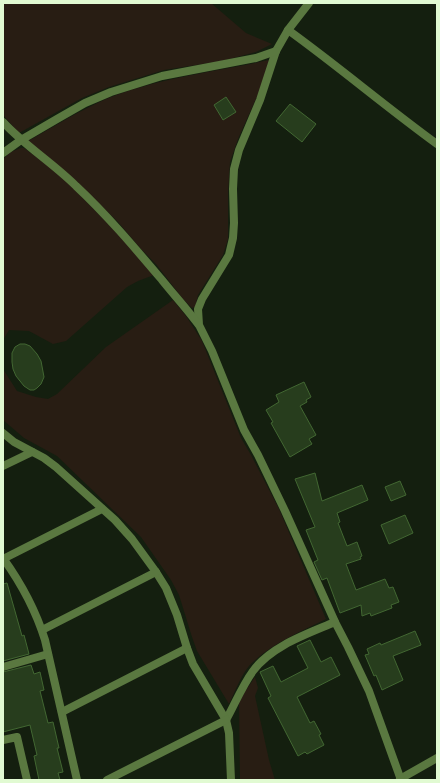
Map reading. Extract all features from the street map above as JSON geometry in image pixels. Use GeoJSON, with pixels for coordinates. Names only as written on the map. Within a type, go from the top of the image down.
{"type":"FeatureCollection","features":[{"type":"Feature","properties":{"kind":"street"},"geometry":{"type":"LineString","coordinates":[[199,325],[198,309],[202,299],[229,255],[234,223],[234,169],[239,150],[260,100],[276,51],[288,30],[308,3]]}},
{"type":"Feature","properties":{"kind":"street"},"geometry":{"type":"LineString","coordinates":[[288,30],[315,49],[408,123],[437,144]]}},
{"type":"Feature","properties":{"kind":"street"},"geometry":{"type":"LineString","coordinates":[[3,153],[21,140],[85,103],[111,92],[162,76],[256,58],[276,51]]}},
{"type":"Feature","properties":{"kind":"street"},"geometry":{"type":"LineString","coordinates":[[3,122],[21,140],[77,186],[133,245],[190,312],[199,325],[212,351],[244,430],[258,455],[285,511],[335,622],[369,691],[401,779],[437,758]]}},
{"type":"Feature","properties":{"kind":"street"},"geometry":{"type":"LineString","coordinates":[[3,434],[14,442],[44,458],[56,467],[132,539],[156,572],[166,588],[177,615],[193,664],[226,720],[230,733],[231,780]]}},
{"type":"Feature","properties":{"kind":"street"},"geometry":{"type":"LineString","coordinates":[[3,466],[32,452]]}},
{"type":"Feature","properties":{"kind":"street"},"geometry":{"type":"LineString","coordinates":[[77,780],[42,630],[15,575],[3,558],[102,509]]}},
{"type":"Feature","properties":{"kind":"street"},"geometry":{"type":"LineString","coordinates":[[42,630],[156,572]]}},
{"type":"Feature","properties":{"kind":"street"},"geometry":{"type":"LineString","coordinates":[[107,780],[226,720],[243,686],[264,659],[279,648],[335,622]]}},
{"type":"Feature","properties":{"kind":"street"},"geometry":{"type":"LineString","coordinates":[[62,712],[187,648]]}},
{"type":"Feature","properties":{"kind":"street"},"geometry":{"type":"LineString","coordinates":[[3,667],[48,654]]}},
{"type":"Feature","properties":{"kind":"street"},"geometry":{"type":"LineString","coordinates":[[3,740],[18,737],[27,780]]}},
{"type":"Feature","properties":{"kind":"shaded area"},"geometry":{"type":"Polygon","coordinates":[[[3,3],[211,3],[246,33],[272,44],[256,52],[222,61],[164,70],[109,87],[82,98],[19,133],[3,115],[3,3]]]}},
{"type":"Feature","properties":{"kind":"shaded area"},"geometry":{"type":"Polygon","coordinates":[[[269,60],[259,92],[238,139],[230,162],[228,239],[223,255],[198,295],[195,307],[192,308],[183,299],[156,264],[118,222],[72,177],[28,141],[66,119],[106,99],[126,92],[186,76],[269,60]]]}},
{"type":"Feature","properties":{"kind":"shaded area"},"geometry":{"type":"Polygon","coordinates":[[[24,148],[62,177],[122,238],[154,275],[127,287],[66,341],[53,344],[29,331],[9,330],[3,340],[3,159],[11,152],[24,148]]]}},
{"type":"Feature","properties":{"kind":"shaded area"},"geometry":{"type":"Polygon","coordinates":[[[173,300],[186,316],[202,341],[241,438],[279,509],[326,619],[286,639],[257,658],[243,675],[229,704],[197,651],[179,595],[171,580],[141,537],[57,456],[24,438],[3,420],[3,369],[17,391],[48,399],[57,394],[106,347],[173,300]]]}},
{"type":"Feature","properties":{"kind":"shaded area"},"geometry":{"type":"Polygon","coordinates":[[[255,677],[258,688],[255,696],[269,760],[275,780],[240,780],[239,703],[255,677]]]}},
{"type":"Feature","properties":{"kind":"building"},"geometry":{"type":"Polygon","coordinates":[[[226,97],[236,112],[223,120],[214,105],[226,97]]]}},
{"type":"Feature","properties":{"kind":"building"},"geometry":{"type":"Polygon","coordinates":[[[290,104],[316,124],[302,142],[276,121],[290,104]]]}},
{"type":"Feature","properties":{"kind":"building"},"geometry":{"type":"Polygon","coordinates":[[[20,344],[30,346],[41,361],[44,377],[41,384],[34,390],[30,390],[24,386],[16,376],[13,369],[12,353],[15,347],[20,344]]]}},
{"type":"Feature","properties":{"kind":"building"},"geometry":{"type":"Polygon","coordinates":[[[304,382],[311,397],[306,400],[307,402],[300,406],[316,435],[309,439],[312,444],[290,457],[271,423],[273,422],[266,410],[279,402],[276,395],[304,382]]]}},
{"type":"Feature","properties":{"kind":"building"},"geometry":{"type":"Polygon","coordinates":[[[315,473],[322,501],[362,485],[368,500],[337,513],[340,522],[338,523],[347,546],[357,542],[362,556],[360,557],[361,559],[346,564],[356,590],[385,579],[389,588],[393,587],[399,602],[391,605],[392,608],[371,616],[370,613],[362,616],[361,605],[340,613],[327,578],[322,580],[314,562],[318,560],[306,530],[315,527],[295,479],[315,473]]]}},
{"type":"Feature","properties":{"kind":"building"},"geometry":{"type":"Polygon","coordinates":[[[400,481],[406,495],[391,501],[385,487],[400,481]]]}},
{"type":"Feature","properties":{"kind":"building"},"geometry":{"type":"Polygon","coordinates":[[[405,515],[413,533],[389,544],[381,525],[405,515]]]}},
{"type":"Feature","properties":{"kind":"building"},"geometry":{"type":"Polygon","coordinates":[[[7,583],[22,636],[24,635],[29,654],[3,661],[3,584],[7,583]]]}},
{"type":"Feature","properties":{"kind":"building"},"geometry":{"type":"Polygon","coordinates":[[[415,631],[421,645],[393,656],[403,680],[382,690],[365,655],[369,654],[367,649],[415,631]]]}},
{"type":"Feature","properties":{"kind":"building"},"geometry":{"type":"Polygon","coordinates":[[[310,640],[321,662],[331,657],[340,675],[297,697],[310,723],[314,721],[321,734],[319,735],[324,745],[307,754],[305,752],[298,756],[268,698],[271,696],[260,672],[273,666],[281,682],[308,668],[297,646],[310,640]]]}},
{"type":"Feature","properties":{"kind":"building"},"geometry":{"type":"Polygon","coordinates":[[[31,665],[34,674],[40,672],[44,690],[40,691],[48,723],[53,722],[63,772],[58,773],[60,780],[39,780],[34,756],[37,755],[30,725],[3,732],[3,672],[31,665]]]}}]}
